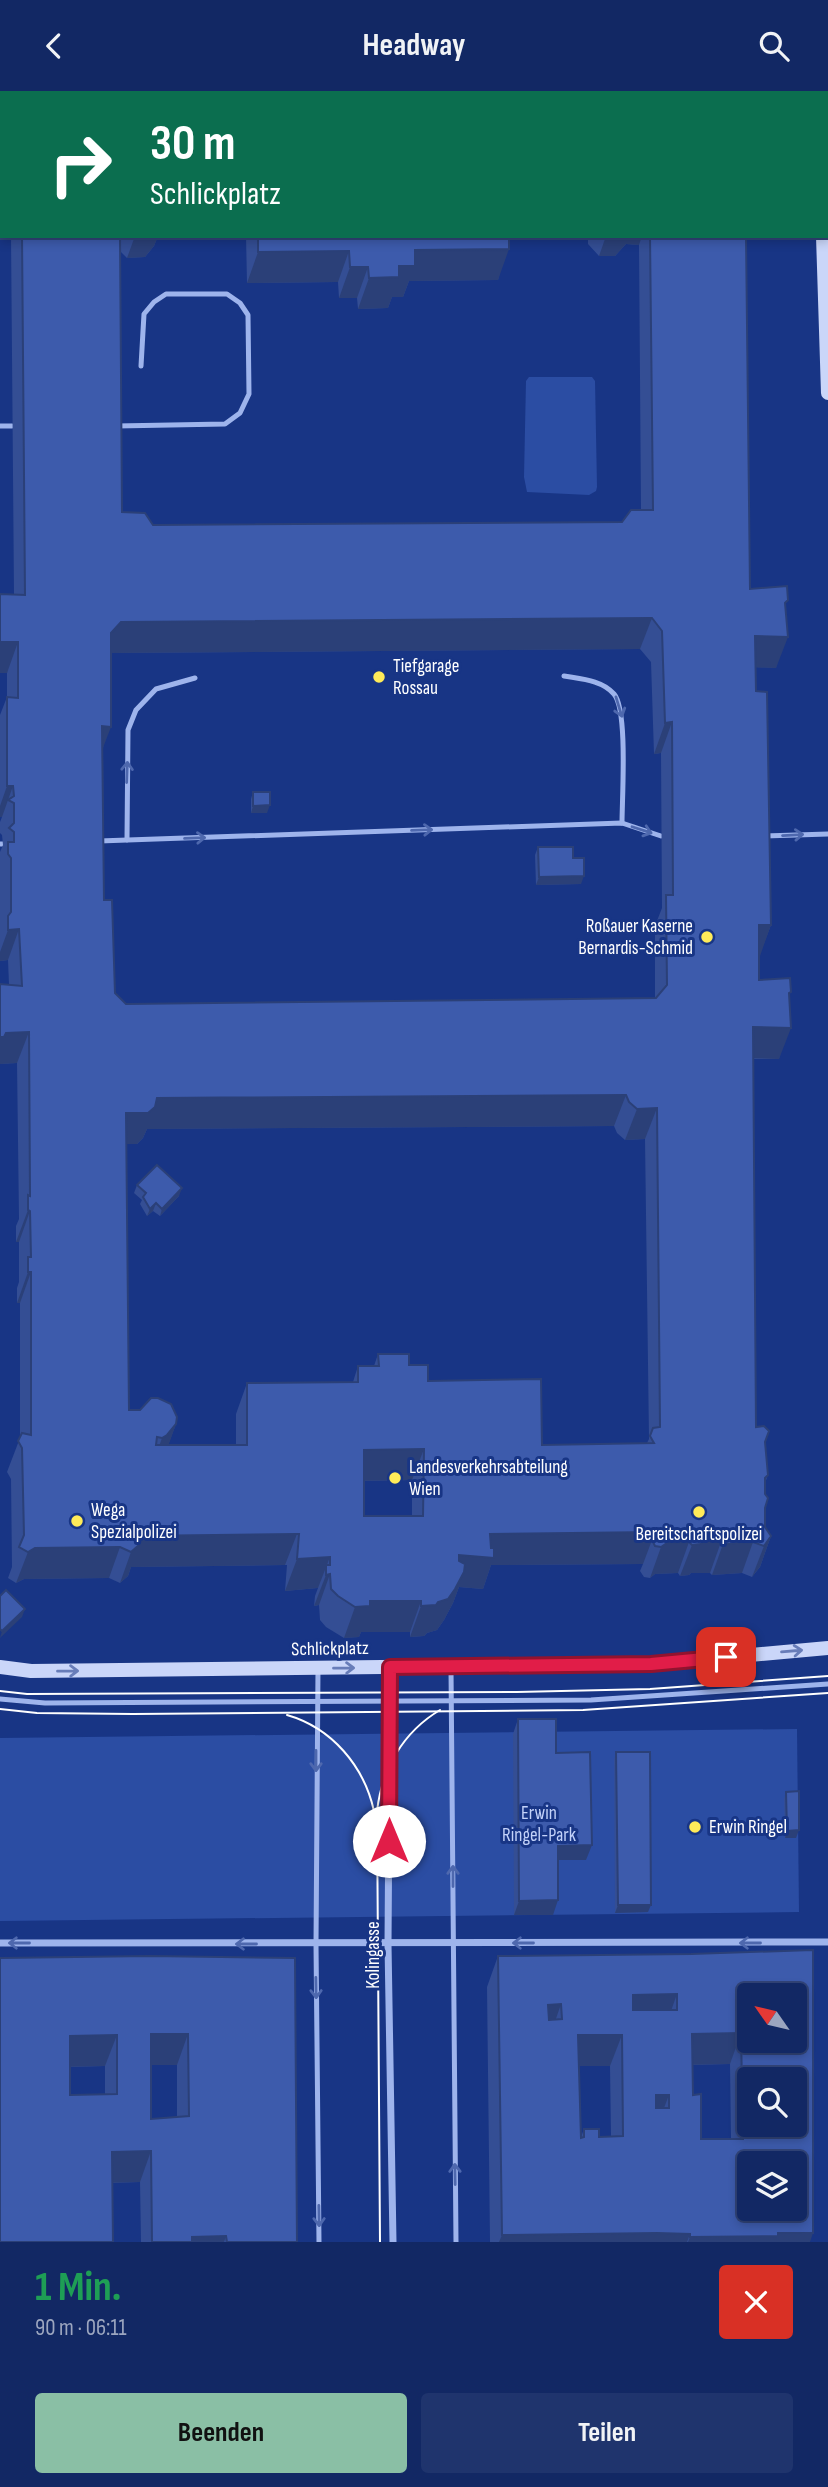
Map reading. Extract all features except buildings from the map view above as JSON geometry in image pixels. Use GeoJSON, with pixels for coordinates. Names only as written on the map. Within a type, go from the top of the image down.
{"type":"FeatureCollection","features":[{"type":"Feature","properties":{"kind":"street"},"geometry":{"type":"LineString","coordinates":[[823,238],[828,393]]}},
{"type":"Feature","properties":{"kind":"street","name":"Schlickplatz"},"geometry":{"type":"LineString","coordinates":[[0,1667],[31,1671],[651,1664],[828,1648]]}},
{"type":"Feature","properties":{"kind":"street","name":"Kolingasse"},"geometry":{"type":"LineString","coordinates":[[390,1667],[388,1944],[393,2242]]}},
{"type":"Feature","properties":{"kind":"street"},"geometry":{"type":"LineString","coordinates":[[0,1943],[828,1942]]}},
{"type":"Feature","properties":{"kind":"lane"},"geometry":{"type":"LineString","coordinates":[[110,426],[225,424],[240,413],[249,394],[248,315],[240,303],[226,294],[166,294],[154,302],[144,314],[141,366]]}},
{"type":"Feature","properties":{"kind":"lane"},"geometry":{"type":"LineString","coordinates":[[0,426],[12,426]]}},
{"type":"Feature","properties":{"kind":"lane"},"geometry":{"type":"LineString","coordinates":[[564,676],[595,682],[615,695],[622,715],[622,823]]}},
{"type":"Feature","properties":{"kind":"lane"},"geometry":{"type":"LineString","coordinates":[[127,840],[128,730],[136,710],[156,689],[195,678]]}},
{"type":"Feature","properties":{"kind":"lane"},"geometry":{"type":"LineString","coordinates":[[92,842],[622,823],[662,836]]}},
{"type":"Feature","properties":{"kind":"lane"},"geometry":{"type":"LineString","coordinates":[[757,837],[828,834]]}},
{"type":"Feature","properties":{"kind":"lane"},"geometry":{"type":"LineString","coordinates":[[451,1666],[456,2242]]}},
{"type":"Feature","properties":{"kind":"lane"},"geometry":{"type":"LineString","coordinates":[[318,1668],[316,1944],[319,2242]]}},
{"type":"Feature","properties":{"kind":"lane"},"geometry":{"type":"LineString","coordinates":[[0,1699],[45,1703],[591,1700],[828,1684]]}},
{"type":"Feature","properties":{"kind":"green space"},"geometry":{"type":"Polygon","coordinates":[[[529,377],[592,377],[595,381],[597,487],[596,491],[589,495],[527,492],[524,477],[526,381],[529,377]]]}},
{"type":"Feature","properties":{"kind":"green space","name":"Erwin Ringel-Park"},"geometry":{"type":"Polygon","coordinates":[[[797,1729],[799,1912],[0,1921],[0,1738],[797,1729]]]}},
{"type":"Feature","properties":{"kind":"tram line"},"geometry":{"type":"LineString","coordinates":[[0,1691],[27,1694],[517,1692],[650,1689],[828,1676]]}},
{"type":"Feature","properties":{"kind":"tram line"},"geometry":{"type":"LineString","coordinates":[[0,1709],[37,1713],[133,1714],[583,1710],[828,1693]]}},
{"type":"Feature","properties":{"kind":"tram line"},"geometry":{"type":"LineString","coordinates":[[380,2242],[377,1811],[384,1781],[396,1753],[415,1729],[440,1710]]}},
{"type":"Feature","properties":{"kind":"tram line"},"geometry":{"type":"LineString","coordinates":[[287,1715],[318,1729],[344,1751],[363,1779],[374,1811]]}},
{"type":"Feature","properties":{"kind":"place","name":"Tiefgarage Rossau"},"geometry":{"type":"Point","coordinates":[379,677]}},
{"type":"Feature","properties":{"kind":"place","name":"Roßauer Kaserne Bernardis-Schmid"},"geometry":{"type":"Point","coordinates":[707,937]}},
{"type":"Feature","properties":{"kind":"place","name":"Landesverkehrsabteilung Wien"},"geometry":{"type":"Point","coordinates":[395,1478]}},
{"type":"Feature","properties":{"kind":"place","name":"Bereitschaftspolizei"},"geometry":{"type":"Point","coordinates":[699,1512]}},
{"type":"Feature","properties":{"kind":"place","name":"Wega Spezialpolizei"},"geometry":{"type":"Point","coordinates":[77,1521]}},
{"type":"Feature","properties":{"kind":"place","name":"Erwin Ringel"},"geometry":{"type":"Point","coordinates":[695,1827]}},
{"type":"Feature","properties":{"kind":"route"},"geometry":{"type":"LineString","coordinates":[[389,1841],[390,1667],[651,1664],[726,1657]]}}]}
